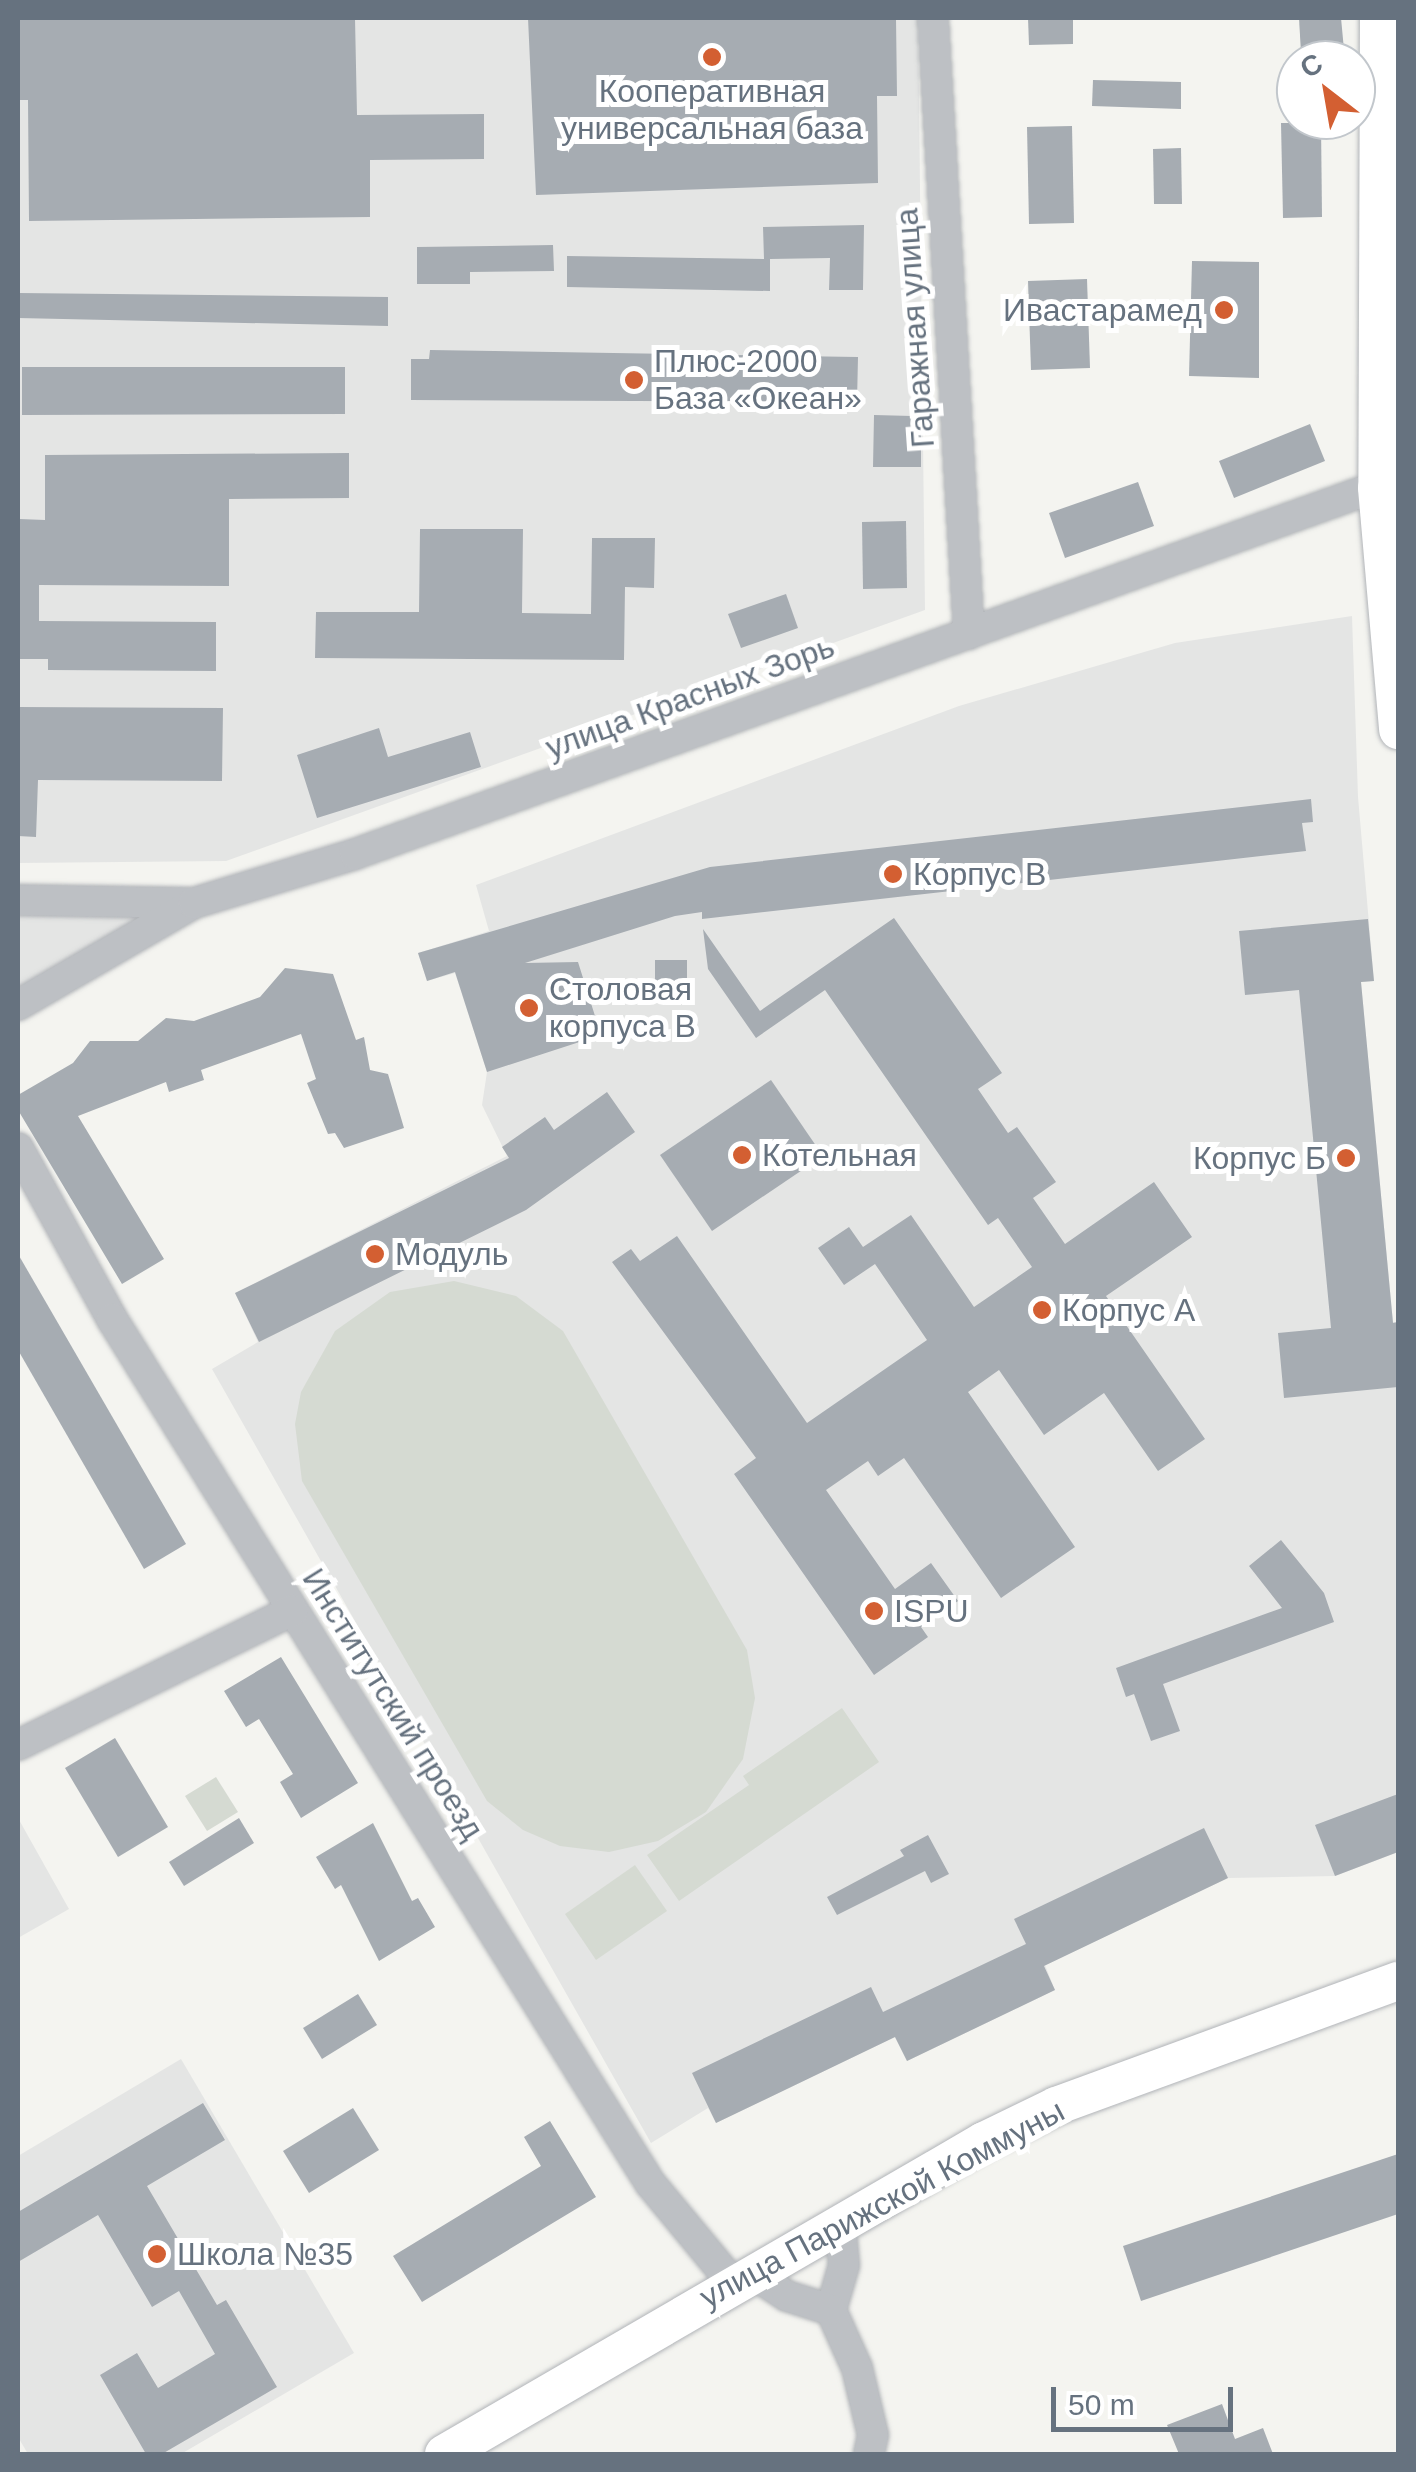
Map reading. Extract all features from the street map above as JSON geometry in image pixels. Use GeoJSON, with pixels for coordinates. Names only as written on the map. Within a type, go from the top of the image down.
{"type":"FeatureCollection","features":[{"type":"Feature","properties":{"kind":"main road"},"geometry":{"type":"LineString","coordinates":[[1379,18],[1388,483],[1398,730]]}},
{"type":"Feature","properties":{"kind":"main road","name":"улица Парижской Коммуны"},"geometry":{"type":"LineString","coordinates":[[444,2454],[741,2277],[1056,2106],[1398,1980]]}},
{"type":"Feature","properties":{"kind":"street","name":"Гаражная улица"},"geometry":{"type":"LineString","coordinates":[[933,18],[969,634]]}},
{"type":"Feature","properties":{"kind":"street","name":"улица Красных Зорь"},"geometry":{"type":"LineString","coordinates":[[18,1004],[194,904],[355,854],[1388,483]]}},
{"type":"Feature","properties":{"kind":"street"},"geometry":{"type":"LineString","coordinates":[[18,900],[194,904]]}},
{"type":"Feature","properties":{"kind":"street","name":"Институтский проезд"},"geometry":{"type":"LineString","coordinates":[[18,1148],[112,1320],[650,2183],[741,2277],[831,2310]]}},
{"type":"Feature","properties":{"kind":"street"},"geometry":{"type":"LineString","coordinates":[[18,1745],[293,1610]]}},
{"type":"Feature","properties":{"kind":"street"},"geometry":{"type":"LineString","coordinates":[[840,2221],[844,2264],[831,2310],[858,2368],[874,2435],[869,2454]]}},
{"type":"Feature","properties":{"kind":"shaded area"},"geometry":{"type":"Polygon","coordinates":[[[18,18],[918,18],[925,610],[226,861],[18,863],[18,18]]]}},
{"type":"Feature","properties":{"kind":"shaded area","name":"ISPU"},"geometry":{"type":"Polygon","coordinates":[[[1352,616],[1358,797],[1374,981],[1361,982],[1393,1322],[1398,1322],[1398,1852],[1335,1876],[1228,1878],[1045,1965],[1055,1990],[907,2061],[895,2037],[716,2123],[708,2108],[651,2143],[212,1369],[258,1342],[235,1293],[507,1156],[482,1105],[487,1072],[455,973],[427,981],[418,953],[489,931],[476,885],[959,706],[1175,643],[1352,616]]]}},
{"type":"Feature","properties":{"kind":"shaded area"},"geometry":{"type":"Polygon","coordinates":[[[18,902],[186,906],[18,1002],[18,902]]]}},
{"type":"Feature","properties":{"kind":"shaded area"},"geometry":{"type":"Polygon","coordinates":[[[454,1281],[516,1296],[563,1331],[747,1650],[755,1698],[743,1759],[706,1812],[658,1841],[609,1852],[560,1846],[523,1830],[487,1801],[302,1481],[295,1424],[301,1392],[335,1331],[390,1292],[454,1281]]]}},
{"type":"Feature","properties":{"kind":"shaded area"},"geometry":{"type":"Polygon","coordinates":[[[842,1708],[879,1762],[679,1901],[647,1855],[749,1785],[743,1776],[842,1708]]]}},
{"type":"Feature","properties":{"kind":"shaded area"},"geometry":{"type":"Polygon","coordinates":[[[216,1777],[238,1812],[207,1831],[185,1796],[216,1777]]]}},
{"type":"Feature","properties":{"kind":"shaded area"},"geometry":{"type":"Polygon","coordinates":[[[18,1818],[69,1909],[18,1938],[18,1818]]]}},
{"type":"Feature","properties":{"kind":"shaded area"},"geometry":{"type":"Polygon","coordinates":[[[635,1865],[667,1911],[596,1960],[565,1914],[635,1865]]]}},
{"type":"Feature","properties":{"kind":"shaded area","name":"Школа №35"},"geometry":{"type":"Polygon","coordinates":[[[181,2059],[354,2353],[181,2454],[28,2454],[18,2437],[18,2156],[181,2059]]]}},
{"type":"Feature","properties":{"kind":"building"},"geometry":{"type":"Polygon","coordinates":[[[18,18],[355,18],[357,115],[484,114],[484,159],[370,160],[370,217],[29,221],[28,100],[18,100],[18,18]]]}},
{"type":"Feature","properties":{"kind":"building"},"geometry":{"type":"Polygon","coordinates":[[[528,18],[896,18],[897,96],[877,96],[878,183],[536,195],[528,18]]]}},
{"type":"Feature","properties":{"kind":"building"},"geometry":{"type":"Polygon","coordinates":[[[1028,18],[1073,18],[1073,44],[1029,45],[1028,18]]]}},
{"type":"Feature","properties":{"kind":"building"},"geometry":{"type":"Polygon","coordinates":[[[1299,18],[1341,18],[1343,40],[1300,40],[1299,18]]]}},
{"type":"Feature","properties":{"kind":"building"},"geometry":{"type":"Polygon","coordinates":[[[1093,80],[1181,82],[1181,109],[1092,106],[1093,80]]]}},
{"type":"Feature","properties":{"kind":"building"},"geometry":{"type":"Polygon","coordinates":[[[1072,126],[1074,223],[1029,224],[1027,127],[1072,126]]]}},
{"type":"Feature","properties":{"kind":"building"},"geometry":{"type":"Polygon","coordinates":[[[1281,140],[1321,140],[1322,217],[1283,218],[1281,140]]]}},
{"type":"Feature","properties":{"kind":"building"},"geometry":{"type":"Polygon","coordinates":[[[1181,148],[1182,204],[1154,204],[1153,149],[1181,148]]]}},
{"type":"Feature","properties":{"kind":"building"},"geometry":{"type":"Polygon","coordinates":[[[864,225],[863,290],[829,290],[830,258],[770,259],[770,291],[567,287],[567,256],[764,259],[763,227],[864,225]]]}},
{"type":"Feature","properties":{"kind":"building"},"geometry":{"type":"Polygon","coordinates":[[[553,245],[554,271],[470,272],[470,284],[417,284],[417,247],[553,245]]]}},
{"type":"Feature","properties":{"kind":"building","name":"Ивастарамед"},"geometry":{"type":"Polygon","coordinates":[[[1192,261],[1259,262],[1259,378],[1189,376],[1192,261]]]}},
{"type":"Feature","properties":{"kind":"building"},"geometry":{"type":"Polygon","coordinates":[[[1087,279],[1090,368],[1031,370],[1028,281],[1087,279]]]}},
{"type":"Feature","properties":{"kind":"building"},"geometry":{"type":"Polygon","coordinates":[[[18,293],[388,297],[388,326],[18,318],[18,293]]]}},
{"type":"Feature","properties":{"kind":"building","name":"Плюс-2000 База «Океан»"},"geometry":{"type":"Polygon","coordinates":[[[430,350],[858,357],[857,402],[411,400],[411,359],[429,359],[430,350]]]}},
{"type":"Feature","properties":{"kind":"building"},"geometry":{"type":"Polygon","coordinates":[[[22,367],[345,367],[345,414],[22,415],[22,367]]]}},
{"type":"Feature","properties":{"kind":"building"},"geometry":{"type":"Polygon","coordinates":[[[874,415],[912,416],[912,433],[921,433],[921,467],[873,467],[874,415]]]}},
{"type":"Feature","properties":{"kind":"building"},"geometry":{"type":"Polygon","coordinates":[[[1310,424],[1325,461],[1234,498],[1219,461],[1310,424]]]}},
{"type":"Feature","properties":{"kind":"building"},"geometry":{"type":"Polygon","coordinates":[[[349,453],[349,498],[229,499],[229,586],[39,585],[39,621],[216,622],[216,671],[48,670],[48,659],[18,659],[18,526],[19,519],[45,520],[45,455],[349,453]]]}},
{"type":"Feature","properties":{"kind":"building"},"geometry":{"type":"Polygon","coordinates":[[[1138,482],[1154,526],[1065,558],[1049,513],[1138,482]]]}},
{"type":"Feature","properties":{"kind":"building"},"geometry":{"type":"Polygon","coordinates":[[[906,521],[907,588],[863,589],[862,522],[906,521]]]}},
{"type":"Feature","properties":{"kind":"building"},"geometry":{"type":"Polygon","coordinates":[[[420,529],[523,529],[522,613],[591,614],[592,538],[655,538],[654,588],[625,587],[624,660],[315,658],[316,612],[419,612],[420,529]]]}},
{"type":"Feature","properties":{"kind":"building"},"geometry":{"type":"Polygon","coordinates":[[[786,594],[798,628],[741,648],[728,614],[786,594]]]}},
{"type":"Feature","properties":{"kind":"building"},"geometry":{"type":"Polygon","coordinates":[[[18,707],[223,708],[222,781],[38,780],[36,837],[18,836],[18,707]]]}},
{"type":"Feature","properties":{"kind":"building"},"geometry":{"type":"Polygon","coordinates":[[[379,728],[388,757],[470,732],[481,767],[317,818],[297,755],[379,728]]]}},
{"type":"Feature","properties":{"kind":"building","name":"Корпус В"},"geometry":{"type":"Polygon","coordinates":[[[1311,799],[1313,822],[1302,823],[1306,851],[702,919],[702,912],[675,916],[525,963],[578,962],[601,1035],[487,1072],[455,972],[427,981],[418,953],[710,867],[1311,799]]]}},
{"type":"Feature","properties":{"kind":"building","name":"Корпус А"},"geometry":{"type":"Polygon","coordinates":[[[894,918],[1002,1073],[978,1089],[1008,1133],[1017,1127],[1056,1182],[1033,1198],[1065,1244],[1154,1182],[1192,1237],[1106,1296],[1205,1439],[1158,1471],[1104,1393],[1044,1435],[999,1370],[968,1392],[1075,1547],[1001,1598],[904,1458],[878,1476],[868,1461],[826,1490],[895,1589],[931,1563],[958,1601],[921,1627],[928,1637],[874,1675],[734,1474],[756,1458],[612,1262],[631,1249],[640,1261],[677,1236],[807,1423],[927,1340],[875,1264],[844,1285],[818,1248],[849,1227],[863,1247],[911,1215],[974,1307],[1032,1267],[998,1218],[988,1225],[825,990],[756,1038],[708,969],[703,929],[760,1011],[894,918]]]}},
{"type":"Feature","properties":{"kind":"building","name":"Корпус Б"},"geometry":{"type":"Polygon","coordinates":[[[1368,919],[1374,981],[1361,982],[1393,1323],[1398,1322],[1398,1387],[1284,1398],[1278,1333],[1331,1328],[1299,990],[1245,995],[1239,931],[1368,919]]]}},
{"type":"Feature","properties":{"kind":"building"},"geometry":{"type":"Polygon","coordinates":[[[655,960],[687,960],[687,991],[655,991],[655,960]]]}},
{"type":"Feature","properties":{"kind":"building"},"geometry":{"type":"Polygon","coordinates":[[[285,968],[333,974],[356,1040],[364,1037],[370,1070],[388,1074],[404,1128],[344,1148],[335,1133],[328,1134],[307,1083],[316,1079],[301,1034],[201,1070],[204,1080],[169,1092],[166,1082],[78,1116],[164,1259],[122,1284],[18,1110],[18,1095],[73,1063],[90,1041],[138,1041],[166,1018],[194,1021],[260,997],[285,968]]]}},
{"type":"Feature","properties":{"kind":"building","name":"Котельная"},"geometry":{"type":"Polygon","coordinates":[[[771,1080],[823,1156],[712,1231],[660,1155],[771,1080]]]}},
{"type":"Feature","properties":{"kind":"building","name":"Модуль"},"geometry":{"type":"Polygon","coordinates":[[[607,1092],[635,1132],[526,1210],[259,1342],[235,1293],[509,1158],[502,1147],[545,1117],[554,1130],[607,1092]]]}},
{"type":"Feature","properties":{"kind":"building"},"geometry":{"type":"Polygon","coordinates":[[[18,1254],[186,1544],[144,1569],[18,1350],[18,1254]]]}},
{"type":"Feature","properties":{"kind":"building"},"geometry":{"type":"Polygon","coordinates":[[[1281,1540],[1324,1593],[1334,1622],[1163,1684],[1180,1731],[1151,1741],[1134,1694],[1126,1697],[1116,1668],[1282,1608],[1249,1566],[1281,1540]]]}},
{"type":"Feature","properties":{"kind":"building"},"geometry":{"type":"Polygon","coordinates":[[[281,1657],[358,1783],[301,1818],[280,1782],[293,1774],[259,1719],[246,1727],[224,1691],[281,1657]]]}},
{"type":"Feature","properties":{"kind":"building"},"geometry":{"type":"Polygon","coordinates":[[[115,1738],[168,1827],[118,1857],[65,1768],[115,1738]]]}},
{"type":"Feature","properties":{"kind":"building"},"geometry":{"type":"Polygon","coordinates":[[[1398,1794],[1398,1852],[1335,1876],[1315,1825],[1398,1794]]]}},
{"type":"Feature","properties":{"kind":"building"},"geometry":{"type":"Polygon","coordinates":[[[239,1818],[254,1843],[184,1886],[169,1862],[239,1818]]]}},
{"type":"Feature","properties":{"kind":"building"},"geometry":{"type":"Polygon","coordinates":[[[373,1823],[412,1901],[418,1898],[435,1927],[379,1961],[341,1885],[335,1889],[316,1857],[373,1823]]]}},
{"type":"Feature","properties":{"kind":"building"},"geometry":{"type":"Polygon","coordinates":[[[1204,1828],[1228,1878],[1044,1966],[1055,1990],[907,2061],[895,2037],[716,2123],[692,2073],[871,1987],[883,2012],[1026,1944],[1014,1919],[1204,1828]]]}},
{"type":"Feature","properties":{"kind":"building"},"geometry":{"type":"Polygon","coordinates":[[[928,1835],[949,1874],[931,1883],[925,1871],[837,1915],[827,1897],[904,1856],[900,1850],[928,1835]]]}},
{"type":"Feature","properties":{"kind":"building"},"geometry":{"type":"Polygon","coordinates":[[[358,1994],[377,2025],[322,2059],[303,2028],[358,1994]]]}},
{"type":"Feature","properties":{"kind":"building"},"geometry":{"type":"Polygon","coordinates":[[[203,2103],[225,2140],[147,2186],[217,2305],[226,2300],[277,2387],[162,2454],[146,2454],[100,2375],[137,2353],[158,2388],[215,2354],[179,2291],[152,2307],[98,2215],[18,2262],[18,2212],[203,2103]]]}},
{"type":"Feature","properties":{"kind":"building"},"geometry":{"type":"Polygon","coordinates":[[[353,2108],[379,2150],[309,2193],[283,2151],[353,2108]]]}},
{"type":"Feature","properties":{"kind":"building"},"geometry":{"type":"Polygon","coordinates":[[[550,2121],[596,2197],[422,2302],[393,2256],[541,2166],[524,2137],[550,2121]]]}},
{"type":"Feature","properties":{"kind":"building"},"geometry":{"type":"Polygon","coordinates":[[[1398,2154],[1398,2214],[1141,2301],[1123,2246],[1398,2154]]]}},
{"type":"Feature","properties":{"kind":"building"},"geometry":{"type":"Polygon","coordinates":[[[1222,2404],[1235,2439],[1263,2428],[1273,2454],[1179,2454],[1167,2425],[1222,2404]]]}},
{"type":"Feature","properties":{"kind":"place","name":"Кооперативная универсальная база"},"geometry":{"type":"Point","coordinates":[712,57]}},
{"type":"Feature","properties":{"kind":"place","name":"Ивастарамед"},"geometry":{"type":"Point","coordinates":[1224,310]}},
{"type":"Feature","properties":{"kind":"place","name":"Плюс-2000 База «Океан»"},"geometry":{"type":"Point","coordinates":[634,380]}},
{"type":"Feature","properties":{"kind":"place","name":"Корпус В"},"geometry":{"type":"Point","coordinates":[893,874]}},
{"type":"Feature","properties":{"kind":"place","name":"Столовая корпуса В"},"geometry":{"type":"Point","coordinates":[529,1008]}},
{"type":"Feature","properties":{"kind":"place","name":"Котельная"},"geometry":{"type":"Point","coordinates":[742,1155]}},
{"type":"Feature","properties":{"kind":"place","name":"Корпус Б"},"geometry":{"type":"Point","coordinates":[1346,1158]}},
{"type":"Feature","properties":{"kind":"place","name":"Модуль"},"geometry":{"type":"Point","coordinates":[375,1254]}},
{"type":"Feature","properties":{"kind":"place","name":"Корпус А"},"geometry":{"type":"Point","coordinates":[1042,1310]}},
{"type":"Feature","properties":{"kind":"place","name":"ISPU"},"geometry":{"type":"Point","coordinates":[874,1611]}},
{"type":"Feature","properties":{"kind":"place","name":"Школа №35"},"geometry":{"type":"Point","coordinates":[157,2254]}}]}
